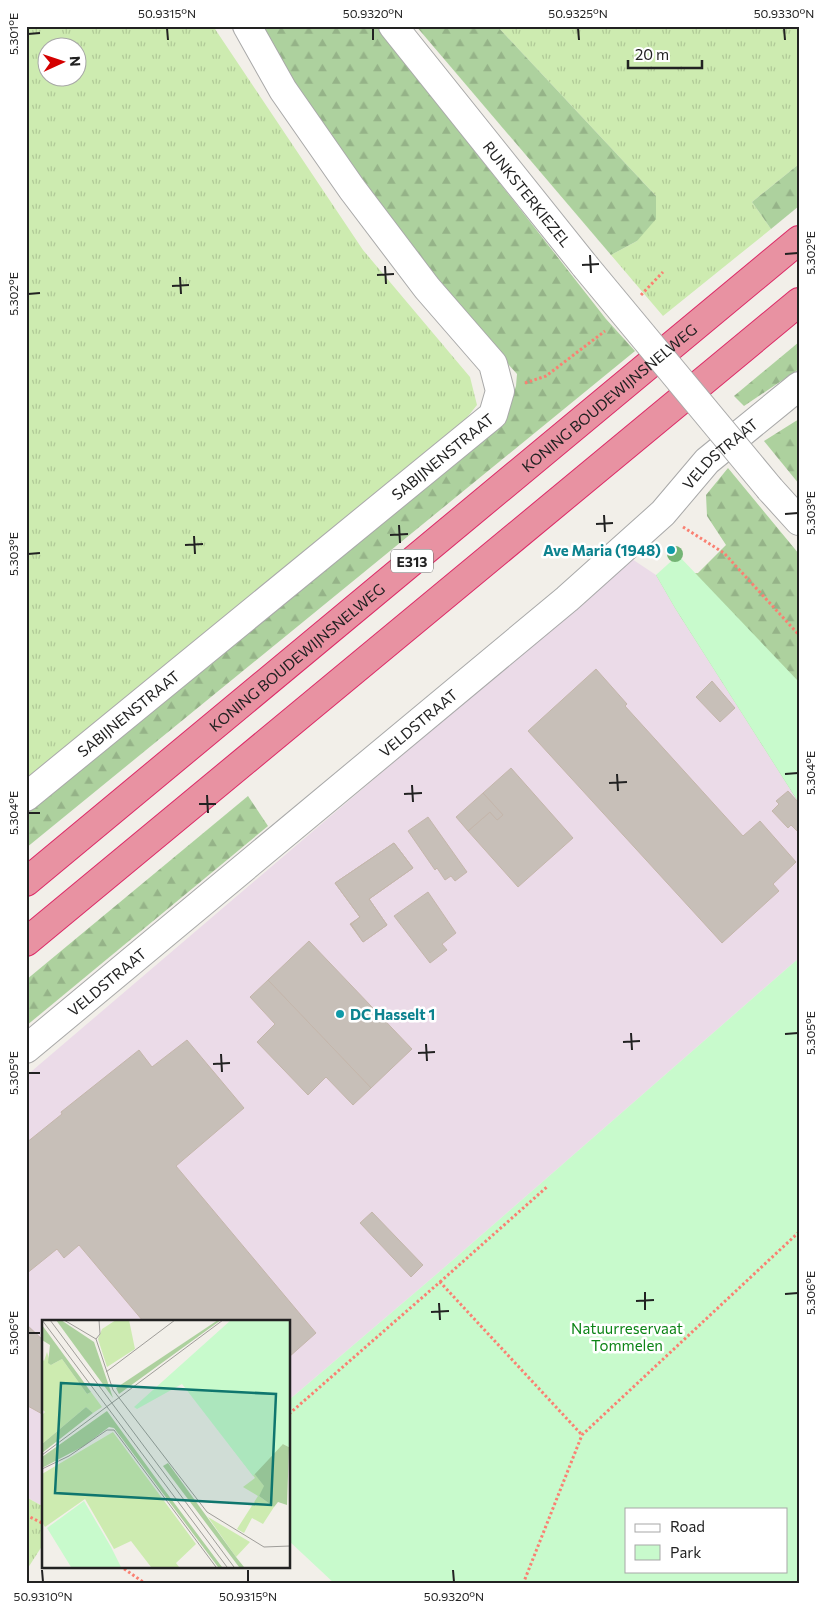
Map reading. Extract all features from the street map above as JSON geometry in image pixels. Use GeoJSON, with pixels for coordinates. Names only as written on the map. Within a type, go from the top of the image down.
{"type":"FeatureCollection","features":[{"type":"Feature","properties":{"kind":"highway","name":"KONING BOUDEWIJNSNELWEG"},"geometry":{"type":"LineString","coordinates":[[26,882],[799,240]]}},
{"type":"Feature","properties":{"kind":"highway"},"geometry":{"type":"LineString","coordinates":[[26,942],[799,302]]}},
{"type":"Feature","properties":{"kind":"street","name":"SABIJNENSTRAAT"},"geometry":{"type":"LineString","coordinates":[[26,797],[493,414],[500,390],[494,364],[427,288],[352,189],[282,90],[248,26]]}},
{"type":"Feature","properties":{"kind":"street","name":"RUNKSTERKIEZEL"},"geometry":{"type":"LineString","coordinates":[[393,26],[585,266],[770,489],[799,521]]}},
{"type":"Feature","properties":{"kind":"street","name":"VELDSTRAAT"},"geometry":{"type":"LineString","coordinates":[[26,1049],[568,599],[662,513],[707,461],[799,386]]}},
{"type":"Feature","properties":{"kind":"path"},"geometry":{"type":"LineString","coordinates":[[635,301],[663,272]]}},
{"type":"Feature","properties":{"kind":"path"},"geometry":{"type":"LineString","coordinates":[[500,390],[546,376],[607,330]]}},
{"type":"Feature","properties":{"kind":"path"},"geometry":{"type":"LineString","coordinates":[[662,513],[724,553],[799,635]]}},
{"type":"Feature","properties":{"kind":"path"},"geometry":{"type":"LineString","coordinates":[[290,1413],[548,1186]]}},
{"type":"Feature","properties":{"kind":"path"},"geometry":{"type":"LineString","coordinates":[[523,1584],[582,1436],[799,1232]]}},
{"type":"Feature","properties":{"kind":"path"},"geometry":{"type":"LineString","coordinates":[[440,1282],[582,1436]]}},
{"type":"Feature","properties":{"kind":"path"},"geometry":{"type":"LineString","coordinates":[[26,1515],[42,1523]]}},
{"type":"Feature","properties":{"kind":"path"},"geometry":{"type":"LineString","coordinates":[[123,1568],[146,1584]]}},
{"type":"Feature","properties":{"kind":"shaded area"},"geometry":{"type":"Polygon","coordinates":[[[632,559],[656,575],[799,803],[799,958],[438,1273],[290,1399],[290,1320],[42,1320],[42,1506],[26,1497],[26,1076],[632,559]]]}},
{"type":"Feature","properties":{"kind":"green space"},"geometry":{"type":"Polygon","coordinates":[[[26,26],[213,26],[363,250],[470,377],[477,405],[457,430],[26,783],[26,26]]]}},
{"type":"Feature","properties":{"kind":"green space"},"geometry":{"type":"Polygon","coordinates":[[[259,26],[377,26],[606,319],[635,351],[26,848],[26,813],[507,411],[516,386],[517,374],[445,292],[377,208],[345,164],[314,119],[259,26]]]}},
{"type":"Feature","properties":{"kind":"green space"},"geometry":{"type":"Polygon","coordinates":[[[416,26],[497,26],[656,196],[656,219],[637,241],[611,255],[416,26]]]}},
{"type":"Feature","properties":{"kind":"green space"},"geometry":{"type":"Polygon","coordinates":[[[497,26],[799,26],[799,164],[752,202],[771,229],[663,316],[611,255],[637,241],[656,196],[497,26]]]}},
{"type":"Feature","properties":{"kind":"green space"},"geometry":{"type":"Polygon","coordinates":[[[799,164],[799,206],[771,229],[752,202],[799,164]]]}},
{"type":"Feature","properties":{"kind":"green space"},"geometry":{"type":"Polygon","coordinates":[[[799,342],[799,369],[744,406],[734,396],[799,342]]]}},
{"type":"Feature","properties":{"kind":"green space"},"geometry":{"type":"Polygon","coordinates":[[[799,419],[799,484],[764,441],[799,419]]]}},
{"type":"Feature","properties":{"kind":"green space"},"geometry":{"type":"Polygon","coordinates":[[[728,468],[799,554],[799,803],[656,575],[698,573],[726,545],[707,516],[706,495],[728,468]]]}},
{"type":"Feature","properties":{"kind":"green space"},"geometry":{"type":"Polygon","coordinates":[[[678,555],[799,682],[799,803],[656,575],[678,555]]]}},
{"type":"Feature","properties":{"kind":"green space"},"geometry":{"type":"Polygon","coordinates":[[[248,796],[268,826],[26,1026],[26,980],[248,796]]]}},
{"type":"Feature","properties":{"kind":"green space","name":"Natuurreservaat Tommelen"},"geometry":{"type":"Polygon","coordinates":[[[799,958],[799,1584],[335,1584],[290,1542],[290,1399],[438,1273],[799,958]]]}},
{"type":"Feature","properties":{"kind":"green space"},"geometry":{"type":"Polygon","coordinates":[[[26,1497],[42,1506],[42,1546],[26,1571],[26,1497]]]}},
{"type":"Feature","properties":{"kind":"building"},"geometry":{"type":"Polygon","coordinates":[[[596,669],[627,704],[625,706],[743,836],[760,821],[796,862],[773,884],[779,891],[722,943],[528,731],[596,669]]]}},
{"type":"Feature","properties":{"kind":"building"},"geometry":{"type":"Polygon","coordinates":[[[712,681],[735,708],[720,722],[696,697],[712,681]]]}},
{"type":"Feature","properties":{"kind":"building"},"geometry":{"type":"Polygon","coordinates":[[[511,768],[573,838],[518,887],[468,831],[490,812],[497,820],[503,815],[483,793],[511,768]]]}},
{"type":"Feature","properties":{"kind":"building"},"geometry":{"type":"Polygon","coordinates":[[[788,791],[799,803],[799,833],[791,825],[788,828],[772,811],[779,804],[776,801],[788,791]]]}},
{"type":"Feature","properties":{"kind":"building"},"geometry":{"type":"Polygon","coordinates":[[[483,793],[503,815],[497,820],[490,812],[468,831],[456,817],[483,793]]]}},
{"type":"Feature","properties":{"kind":"building"},"geometry":{"type":"Polygon","coordinates":[[[428,817],[467,872],[455,881],[451,876],[445,880],[437,868],[435,870],[408,831],[428,817]]]}},
{"type":"Feature","properties":{"kind":"building"},"geometry":{"type":"Polygon","coordinates":[[[394,843],[413,868],[369,899],[387,925],[363,942],[350,924],[360,917],[335,883],[394,843]]]}},
{"type":"Feature","properties":{"kind":"building"},"geometry":{"type":"Polygon","coordinates":[[[394,843],[413,868],[369,899],[387,925],[363,942],[351,924],[360,917],[335,883],[394,843]]]}},
{"type":"Feature","properties":{"kind":"building"},"geometry":{"type":"Polygon","coordinates":[[[428,892],[456,933],[442,944],[447,950],[430,963],[394,916],[428,892]]]}},
{"type":"Feature","properties":{"kind":"building","name":"DC Hasselt 1"},"geometry":{"type":"Polygon","coordinates":[[[309,941],[412,1049],[371,1088],[268,980],[309,941]]]}},
{"type":"Feature","properties":{"kind":"building"},"geometry":{"type":"Polygon","coordinates":[[[268,980],[371,1088],[353,1105],[326,1077],[308,1095],[257,1042],[275,1024],[250,997],[268,980]]]}},
{"type":"Feature","properties":{"kind":"building"},"geometry":{"type":"Polygon","coordinates":[[[187,1040],[244,1108],[176,1166],[316,1333],[290,1356],[290,1320],[142,1320],[79,1245],[64,1258],[57,1249],[26,1274],[26,1143],[62,1114],[61,1112],[139,1050],[152,1067],[187,1040]]]}},
{"type":"Feature","properties":{"kind":"building"},"geometry":{"type":"Polygon","coordinates":[[[372,1212],[423,1265],[411,1277],[360,1223],[372,1212]]]}},
{"type":"Feature","properties":{"kind":"building"},"geometry":{"type":"Polygon","coordinates":[[[26,1324],[42,1339],[42,1414],[26,1405],[26,1324]]]}},
{"type":"Feature","properties":{"kind":"place","name":"Ave Maria (1948)"},"geometry":{"type":"Point","coordinates":[671,550]}},
{"type":"Feature","properties":{"kind":"place","name":"DC Hasselt 1"},"geometry":{"type":"Point","coordinates":[340,1014]}}]}
